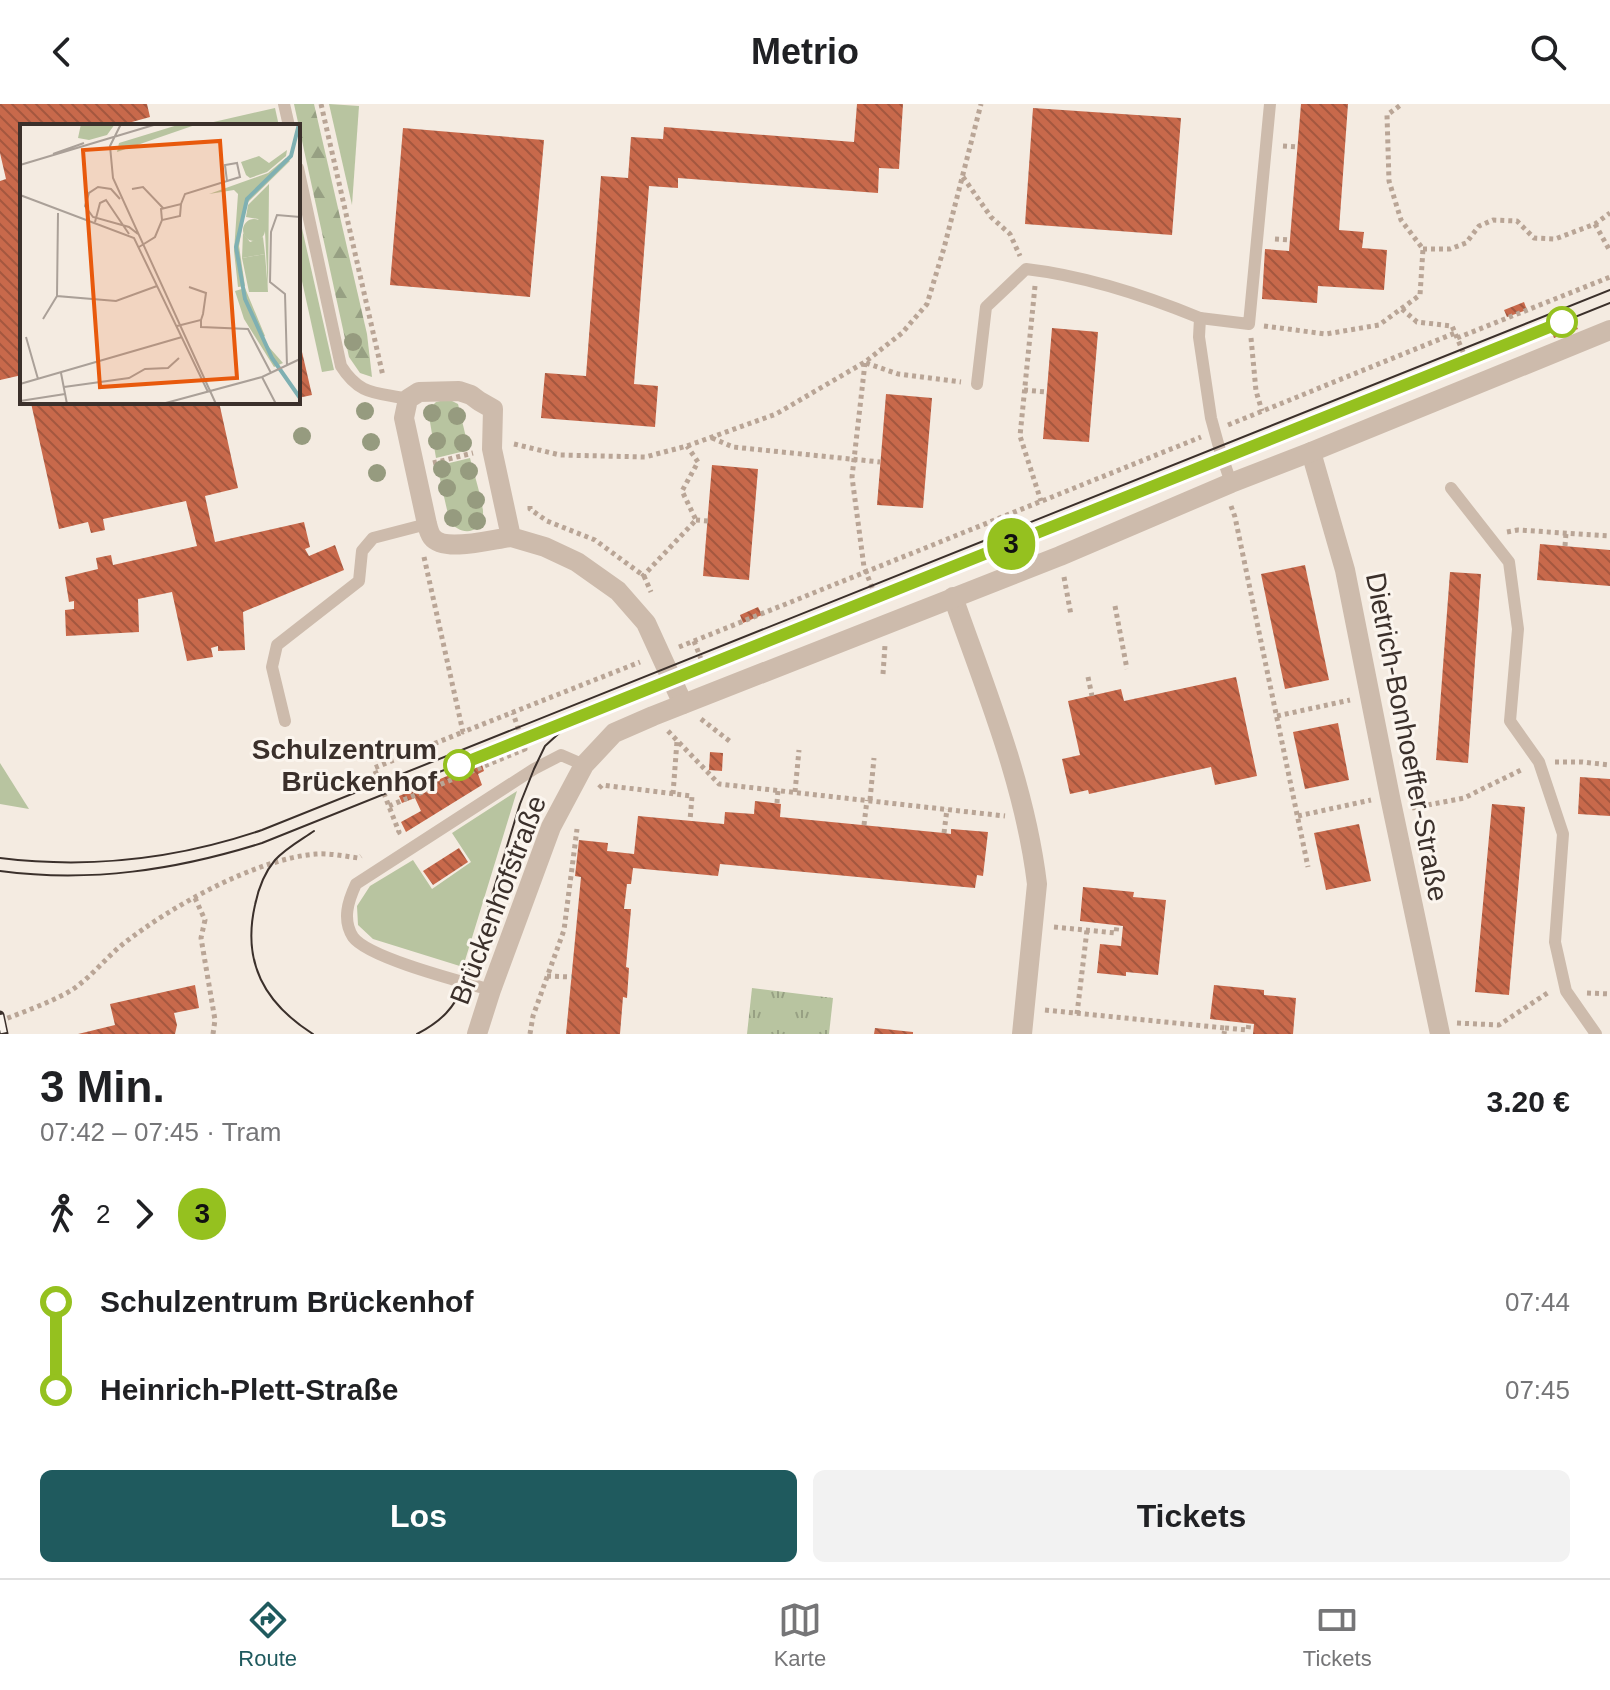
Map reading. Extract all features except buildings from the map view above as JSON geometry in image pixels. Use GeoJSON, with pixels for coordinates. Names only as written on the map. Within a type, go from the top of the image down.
{"type":"FeatureCollection","features":[{"type":"Feature","properties":{"kind":"street","name":"Brückenhofstraße"},"geometry":{"type":"LineString","coordinates":[[477,1034],[551,827],[584,765],[614,733],[1060,556],[1610,330]]}},
{"type":"Feature","properties":{"kind":"street"},"geometry":{"type":"LineString","coordinates":[[511,537],[492,449],[493,409],[459,391],[419,392],[408,399],[404,418],[432,537],[456,545],[511,537],[545,547],[577,562],[618,591],[646,623],[683,704]]}},
{"type":"Feature","properties":{"kind":"street","name":"Dietrich-Bonhoeffer-Straße"},"geometry":{"type":"LineString","coordinates":[[1311,452],[1345,570],[1439,1030]]}},
{"type":"Feature","properties":{"kind":"street"},"geometry":{"type":"LineString","coordinates":[[953,597],[1015,772],[1037,884],[1022,1034]]}},
{"type":"Feature","properties":{"kind":"lane"},"geometry":{"type":"LineString","coordinates":[[284,104],[289,124]]}},
{"type":"Feature","properties":{"kind":"lane"},"geometry":{"type":"LineString","coordinates":[[977,384],[986,307],[1031,270],[1099,282],[1200,318],[1249,324],[1270,104]]}},
{"type":"Feature","properties":{"kind":"lane"},"geometry":{"type":"LineString","coordinates":[[300,177],[341,366],[350,381],[364,390],[408,399]]}},
{"type":"Feature","properties":{"kind":"lane"},"geometry":{"type":"LineString","coordinates":[[1200,318],[1199,337],[1214,431],[1227,485]]}},
{"type":"Feature","properties":{"kind":"lane"},"geometry":{"type":"LineString","coordinates":[[1451,488],[1509,562],[1518,629],[1510,721],[1539,762],[1563,834],[1555,942],[1566,991],[1596,1034]]}},
{"type":"Feature","properties":{"kind":"lane"},"geometry":{"type":"LineString","coordinates":[[285,721],[272,667],[277,645],[359,581],[362,551],[373,538],[427,524]]}},
{"type":"Feature","properties":{"kind":"lane"},"geometry":{"type":"LineString","coordinates":[[491,990],[387,958],[363,947],[352,935],[349,926],[348,901],[356,884],[534,769],[561,755],[584,765]]}},
{"type":"Feature","properties":{"kind":"path"},"geometry":{"type":"LineString","coordinates":[[515,457],[511,444],[560,455],[645,457],[687,446],[776,414],[865,362],[902,333],[927,304],[981,104]]}},
{"type":"Feature","properties":{"kind":"path"},"geometry":{"type":"LineString","coordinates":[[1263,412],[1256,391],[1249,324],[1326,334],[1379,325],[1420,295],[1423,249],[1401,220],[1389,181],[1387,115],[1402,104]]}},
{"type":"Feature","properties":{"kind":"path"},"geometry":{"type":"LineString","coordinates":[[962,176],[991,217],[1010,234],[1031,270],[1020,436],[1041,501]]}},
{"type":"Feature","properties":{"kind":"path"},"geometry":{"type":"LineString","coordinates":[[1423,249],[1450,249],[1466,243],[1479,226],[1493,220],[1517,221],[1534,238],[1555,239],[1595,224],[1610,213]]}},
{"type":"Feature","properties":{"kind":"path"},"geometry":{"type":"LineString","coordinates":[[1595,224],[1610,251]]}},
{"type":"Feature","properties":{"kind":"path"},"geometry":{"type":"LineString","coordinates":[[661,654],[1214,431],[1610,277]]}},
{"type":"Feature","properties":{"kind":"path"},"geometry":{"type":"LineString","coordinates":[[1402,309],[1417,322],[1452,326],[1477,385]]}},
{"type":"Feature","properties":{"kind":"path"},"geometry":{"type":"LineString","coordinates":[[865,362],[898,374],[977,384]]}},
{"type":"Feature","properties":{"kind":"path"},"geometry":{"type":"LineString","coordinates":[[865,362],[852,477],[866,572]]}},
{"type":"Feature","properties":{"kind":"path"},"geometry":{"type":"LineString","coordinates":[[1024,390],[1047,392]]}},
{"type":"Feature","properties":{"kind":"path"},"geometry":{"type":"LineString","coordinates":[[711,437],[733,447],[880,462]]}},
{"type":"Feature","properties":{"kind":"path"},"geometry":{"type":"LineString","coordinates":[[687,446],[698,462],[682,491],[696,520]]}},
{"type":"Feature","properties":{"kind":"path"},"geometry":{"type":"LineString","coordinates":[[414,468],[492,449]]}},
{"type":"Feature","properties":{"kind":"path"},"geometry":{"type":"LineString","coordinates":[[1227,485],[1308,867]]}},
{"type":"Feature","properties":{"kind":"path"},"geometry":{"type":"LineString","coordinates":[[527,496],[530,509],[547,521],[595,540],[644,576],[657,605]]}},
{"type":"Feature","properties":{"kind":"path"},"geometry":{"type":"LineString","coordinates":[[696,520],[708,521]]}},
{"type":"Feature","properties":{"kind":"path"},"geometry":{"type":"LineString","coordinates":[[618,591],[644,576],[696,520]]}},
{"type":"Feature","properties":{"kind":"path"},"geometry":{"type":"LineString","coordinates":[[1490,536],[1518,530],[1610,536]]}},
{"type":"Feature","properties":{"kind":"path"},"geometry":{"type":"LineString","coordinates":[[1565,546],[1566,533]]}},
{"type":"Feature","properties":{"kind":"path"},"geometry":{"type":"LineString","coordinates":[[1060,556],[1071,615]]}},
{"type":"Feature","properties":{"kind":"path"},"geometry":{"type":"LineString","coordinates":[[1115,606],[1127,669]]}},
{"type":"Feature","properties":{"kind":"path"},"geometry":{"type":"LineString","coordinates":[[694,641],[714,691]]}},
{"type":"Feature","properties":{"kind":"path"},"geometry":{"type":"LineString","coordinates":[[1088,677],[1092,696]]}},
{"type":"Feature","properties":{"kind":"path"},"geometry":{"type":"LineString","coordinates":[[1277,716],[1370,696]]}},
{"type":"Feature","properties":{"kind":"path"},"geometry":{"type":"LineString","coordinates":[[683,704],[732,743]]}},
{"type":"Feature","properties":{"kind":"path"},"geometry":{"type":"LineString","coordinates":[[389,806],[525,749],[513,713]]}},
{"type":"Feature","properties":{"kind":"path"},"geometry":{"type":"LineString","coordinates":[[653,716],[719,784],[1026,819]]}},
{"type":"Feature","properties":{"kind":"path"},"geometry":{"type":"LineString","coordinates":[[389,838],[399,832],[374,768],[463,732]]}},
{"type":"Feature","properties":{"kind":"path"},"geometry":{"type":"LineString","coordinates":[[673,794],[677,741]]}},
{"type":"Feature","properties":{"kind":"path"},"geometry":{"type":"LineString","coordinates":[[795,792],[799,750]]}},
{"type":"Feature","properties":{"kind":"path"},"geometry":{"type":"LineString","coordinates":[[864,825],[874,758]]}},
{"type":"Feature","properties":{"kind":"path"},"geometry":{"type":"LineString","coordinates":[[1298,816],[1464,798],[1539,762],[1610,765]]}},
{"type":"Feature","properties":{"kind":"path"},"geometry":{"type":"LineString","coordinates":[[594,793],[602,785],[692,796],[690,821]]}},
{"type":"Feature","properties":{"kind":"path"},"geometry":{"type":"LineString","coordinates":[[777,803],[778,790]]}},
{"type":"Feature","properties":{"kind":"path"},"geometry":{"type":"LineString","coordinates":[[530,1034],[533,1016],[564,930],[579,809],[566,799]]}},
{"type":"Feature","properties":{"kind":"path"},"geometry":{"type":"LineString","coordinates":[[944,833],[947,809]]}},
{"type":"Feature","properties":{"kind":"path"},"geometry":{"type":"LineString","coordinates":[[0,1021],[64,995],[92,975],[118,948],[151,922],[237,877],[296,856],[320,854],[358,858],[369,851]]}},
{"type":"Feature","properties":{"kind":"path"},"geometry":{"type":"LineString","coordinates":[[569,883],[580,884]]}},
{"type":"Feature","properties":{"kind":"path"},"geometry":{"type":"LineString","coordinates":[[195,898],[205,920],[201,938],[215,1020],[213,1034]]}},
{"type":"Feature","properties":{"kind":"path"},"geometry":{"type":"LineString","coordinates":[[1033,925],[1116,933],[1117,925]]}},
{"type":"Feature","properties":{"kind":"path"},"geometry":{"type":"LineString","coordinates":[[1077,1014],[1087,930]]}},
{"type":"Feature","properties":{"kind":"path"},"geometry":{"type":"LineString","coordinates":[[547,976],[572,977]]}},
{"type":"Feature","properties":{"kind":"path"},"geometry":{"type":"LineString","coordinates":[[1439,1030],[1455,1023],[1499,1025],[1549,992],[1610,994]]}},
{"type":"Feature","properties":{"kind":"path"},"geometry":{"type":"LineString","coordinates":[[1025,1008],[1224,1031],[1248,1030],[1249,1023]]}},
{"type":"Feature","properties":{"kind":"green space"},"geometry":{"type":"Polygon","coordinates":[[[294,104],[314,104],[367,334],[372,377],[360,373],[349,357],[294,104]]]}},
{"type":"Feature","properties":{"kind":"green space"},"geometry":{"type":"Polygon","coordinates":[[[329,104],[359,106],[352,205],[329,104]]]}},
{"type":"Feature","properties":{"kind":"green space"},"geometry":{"type":"Polygon","coordinates":[[[275,108],[279,124],[205,124],[275,108]]]}},
{"type":"Feature","properties":{"kind":"green space"},"geometry":{"type":"Polygon","coordinates":[[[300,224],[334,370],[322,372],[300,272],[300,224]]]}},
{"type":"Feature","properties":{"kind":"green space"},"geometry":{"type":"Polygon","coordinates":[[[448,399],[458,404],[469,450],[436,458],[428,410],[436,402],[448,399]]]}},
{"type":"Feature","properties":{"kind":"green space"},"geometry":{"type":"Polygon","coordinates":[[[470,458],[483,514],[477,528],[466,531],[450,523],[437,466],[470,458]]]}},
{"type":"Feature","properties":{"kind":"green space"},"geometry":{"type":"Polygon","coordinates":[[[0,763],[29,809],[0,804],[0,763]]]}},
{"type":"Feature","properties":{"kind":"green space"},"geometry":{"type":"Polygon","coordinates":[[[517,791],[463,967],[373,939],[358,925],[357,906],[370,886],[413,860],[432,889],[471,862],[452,833],[517,791]]]}},
{"type":"Feature","properties":{"kind":"green space"},"geometry":{"type":"Polygon","coordinates":[[[752,988],[833,998],[829,1034],[747,1034],[752,988]]]}},
{"type":"Feature","properties":{"kind":"tram line"},"geometry":{"type":"LineString","coordinates":[[0,858],[67,862],[132,859],[198,848],[262,830],[1610,290]]}},
{"type":"Feature","properties":{"kind":"tram line"},"geometry":{"type":"LineString","coordinates":[[0,871],[67,875],[132,872],[197,860],[262,843],[1610,303]]}},
{"type":"Feature","properties":{"kind":"tram line","name":"3"},"geometry":{"type":"LineString","coordinates":[[459,765],[1562,322]]}},
{"type":"Feature","properties":{"kind":"tram line"},"geometry":{"type":"LineString","coordinates":[[417,1034],[446,1013],[461,992],[520,804],[545,746],[567,726]]}},
{"type":"Feature","properties":{"kind":"tram line"},"geometry":{"type":"LineString","coordinates":[[313,1034],[281,1009],[270,995],[255,963],[252,926],[258,893],[271,865],[314,831]]}},
{"type":"Feature","properties":{"kind":"railway"},"geometry":{"type":"LineString","coordinates":[[0,1015],[4,1034]]}},
{"type":"Feature","properties":{"kind":"place","name":"Schulzentrum Brückenhof"},"geometry":{"type":"Point","coordinates":[459,765]}}]}
